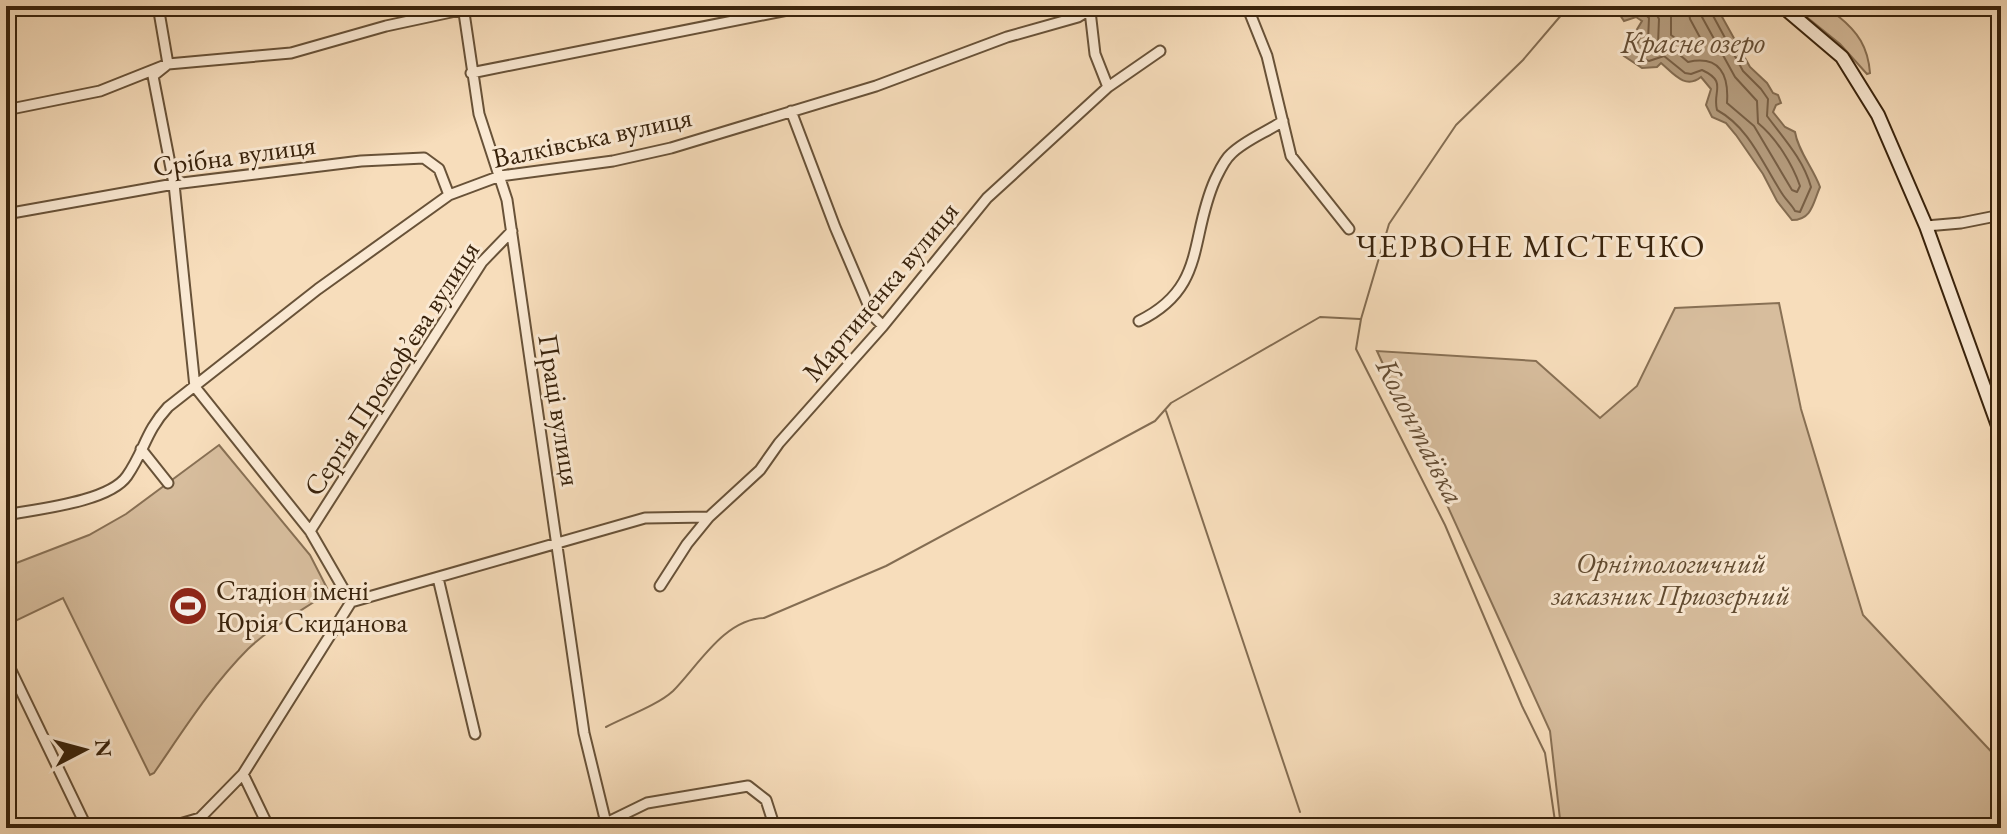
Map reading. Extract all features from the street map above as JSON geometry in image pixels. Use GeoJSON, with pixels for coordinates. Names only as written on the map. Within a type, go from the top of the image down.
{"type":"FeatureCollection","features":[{"type":"Feature","properties":{"kind":"main road"},"geometry":{"type":"LineString","coordinates":[[1782,6],[1842,57],[1878,115],[1926,226],[2001,434]]}},
{"type":"Feature","properties":{"kind":"street"},"geometry":{"type":"LineString","coordinates":[[158,6],[168,64]]}},
{"type":"Feature","properties":{"kind":"street"},"geometry":{"type":"LineString","coordinates":[[6,110],[100,91],[168,64],[291,53],[386,26],[479,6]]}},
{"type":"Feature","properties":{"kind":"street"},"geometry":{"type":"LineString","coordinates":[[471,73],[808,6]]}},
{"type":"Feature","properties":{"kind":"street"},"geometry":{"type":"LineString","coordinates":[[1247,6],[1267,56],[1291,156],[1349,229]]}},
{"type":"Feature","properties":{"kind":"street","name":"Праці вулиця"},"geometry":{"type":"LineString","coordinates":[[463,8],[479,114],[500,176],[512,231],[584,733],[604,826]]}},
{"type":"Feature","properties":{"kind":"street"},"geometry":{"type":"LineString","coordinates":[[1093,9],[1095,54],[1108,87]]}},
{"type":"Feature","properties":{"kind":"street","name":"Валківська вулиця"},"geometry":{"type":"LineString","coordinates":[[6,515],[74,501],[114,488],[125,480],[153,423],[168,407],[318,289],[449,195],[500,176],[613,161],[671,148],[876,86],[1093,9]]}},
{"type":"Feature","properties":{"kind":"street","name":"Мартиненка вулиця"},"geometry":{"type":"LineString","coordinates":[[660,586],[709,517],[760,470],[779,443],[883,326],[987,198],[1108,87],[1160,51]]}},
{"type":"Feature","properties":{"kind":"street"},"geometry":{"type":"LineString","coordinates":[[168,64],[153,76],[174,184],[195,387],[310,531],[351,602]]}},
{"type":"Feature","properties":{"kind":"street"},"geometry":{"type":"LineString","coordinates":[[791,111],[873,316],[883,326]]}},
{"type":"Feature","properties":{"kind":"street"},"geometry":{"type":"LineString","coordinates":[[1139,321],[1161,310],[1184,283],[1193,262],[1210,191],[1230,155],[1283,121]]}},
{"type":"Feature","properties":{"kind":"street","name":"Срібна вулиця"},"geometry":{"type":"LineString","coordinates":[[6,214],[174,184],[361,161],[424,158],[439,169],[449,195]]}},
{"type":"Feature","properties":{"kind":"street"},"geometry":{"type":"LineString","coordinates":[[1926,226],[2001,215]]}},
{"type":"Feature","properties":{"kind":"street","name":"Сергія Прокоф’єва вулиця"},"geometry":{"type":"LineString","coordinates":[[310,531],[482,262],[512,231]]}},
{"type":"Feature","properties":{"kind":"street"},"geometry":{"type":"LineString","coordinates":[[141,449],[168,483]]}},
{"type":"Feature","properties":{"kind":"street"},"geometry":{"type":"LineString","coordinates":[[166,828],[200,818],[243,774],[351,602],[645,518],[709,517]]}},
{"type":"Feature","properties":{"kind":"street"},"geometry":{"type":"LineString","coordinates":[[438,578],[475,734]]}},
{"type":"Feature","properties":{"kind":"street"},"geometry":{"type":"LineString","coordinates":[[6,660],[87,828]]}},
{"type":"Feature","properties":{"kind":"street"},"geometry":{"type":"LineString","coordinates":[[243,774],[269,828]]}},
{"type":"Feature","properties":{"kind":"street"},"geometry":{"type":"LineString","coordinates":[[604,826],[647,803],[748,786],[766,800],[775,828]]}},
{"type":"Feature","properties":{"kind":"green space"},"geometry":{"type":"Polygon","coordinates":[[[1793,6],[1836,6],[1838,16],[1861,41],[1870,73],[1867,74],[1840,44],[1793,6]]]}},
{"type":"Feature","properties":{"kind":"green space","name":"Орнiтологичний заказник Приозерний"},"geometry":{"type":"Polygon","coordinates":[[[1779,303],[1801,409],[1863,615],[2001,762],[2001,828],[1561,828],[1550,731],[1377,351],[1536,361],[1600,418],[1637,386],[1675,308],[1779,303]]]}},
{"type":"Feature","properties":{"kind":"green space","name":"Стадiон імені Юрія Скиданова"},"geometry":{"type":"Polygon","coordinates":[[[219,445],[310,555],[329,592],[248,649],[210,693],[150,775],[63,598],[9,624],[6,617],[6,567],[89,535],[126,514],[219,445]]]}},
{"type":"Feature","properties":{"kind":"water","name":"Красне озеро"},"geometry":{"type":"Polygon","coordinates":[[[1614,6],[1716,6],[1750,67],[1778,95],[1781,103],[1776,105],[1773,112],[1785,127],[1795,132],[1817,180],[1820,187],[1808,214],[1792,220],[1777,201],[1736,135],[1726,123],[1712,117],[1706,105],[1711,89],[1701,77],[1695,81],[1684,81],[1661,63],[1657,67],[1642,68],[1624,56],[1637,45],[1640,37],[1636,31],[1642,21],[1636,17],[1624,21],[1614,6]]]}},
{"type":"Feature","properties":{"kind":"waterway","name":"Колонтаївка"},"geometry":{"type":"LineString","coordinates":[[1556,828],[1545,753],[1445,525],[1356,349],[1361,319],[1389,224],[1456,125],[1523,60],[1569,6]]}},
{"type":"Feature","properties":{"kind":"waterway"},"geometry":{"type":"LineString","coordinates":[[606,727],[667,696],[736,626],[764,618],[886,566],[1155,421],[1171,403],[1320,317],[1360,319]]}},
{"type":"Feature","properties":{"kind":"waterway"},"geometry":{"type":"LineString","coordinates":[[1166,411],[1300,812]]}},
{"type":"Feature","properties":{"kind":"place","name":"Стадiон імені Юрія Скиданова"},"geometry":{"type":"Point","coordinates":[188,606]}},
{"type":"Feature","properties":{"kind":"district","name":"ЧЕРВОНЕ МІСТЕЧКО"},"geometry":{"type":"Point","coordinates":[1531,246]}}]}
